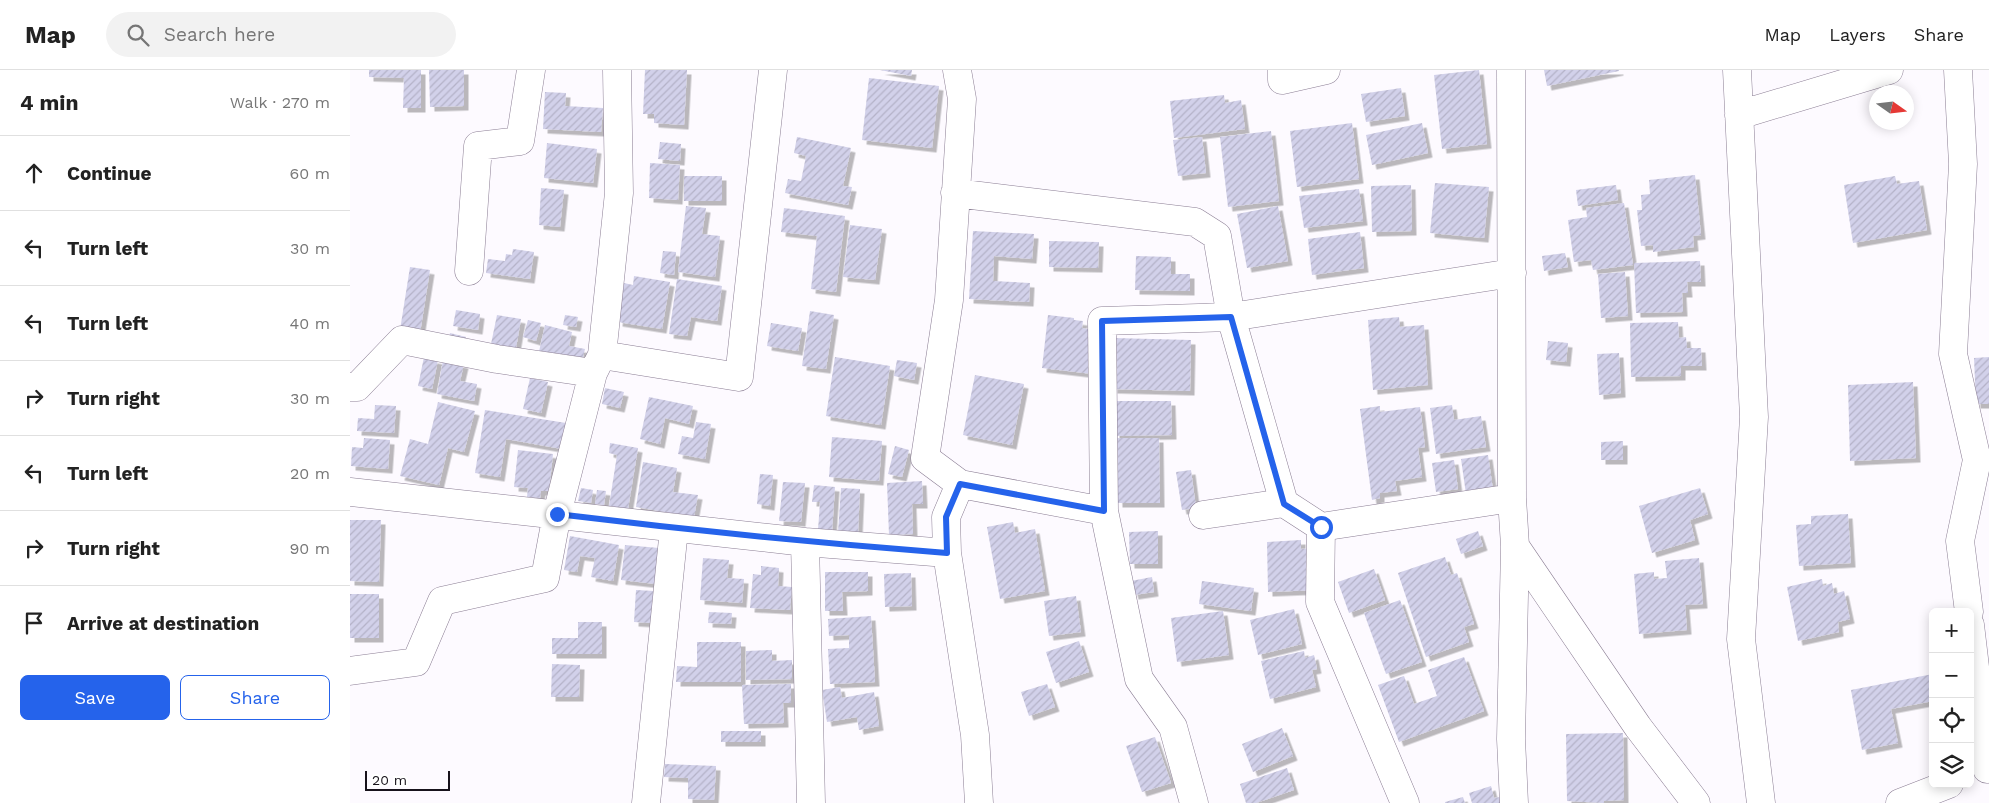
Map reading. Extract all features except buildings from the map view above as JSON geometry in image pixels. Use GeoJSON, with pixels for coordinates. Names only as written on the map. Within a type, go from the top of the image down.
{"type":"FeatureCollection","features":[{"type":"Feature","properties":{"kind":"street"},"geometry":{"type":"LineString","coordinates":[[469,271],[478,146],[520,141],[531,70]]}},
{"type":"Feature","properties":{"kind":"street"},"geometry":{"type":"LineString","coordinates":[[350,670],[416,662],[442,601],[545,578],[557,514],[598,364],[619,193],[616,70]]}},
{"type":"Feature","properties":{"kind":"street"},"geometry":{"type":"LineString","coordinates":[[957,70],[962,99],[949,300],[925,458],[960,484],[1104,511]]}},
{"type":"Feature","properties":{"kind":"street"},"geometry":{"type":"LineString","coordinates":[[1282,70],[1282,80],[1326,70]]}},
{"type":"Feature","properties":{"kind":"street"},"geometry":{"type":"LineString","coordinates":[[1511,70],[1512,498],[1515,546],[1510,739],[1514,803]]}},
{"type":"Feature","properties":{"kind":"street"},"geometry":{"type":"LineString","coordinates":[[1737,70],[1754,418],[1742,639],[1761,803]]}},
{"type":"Feature","properties":{"kind":"street"},"geometry":{"type":"LineString","coordinates":[[1739,115],[1889,70]]}},
{"type":"Feature","properties":{"kind":"street"},"geometry":{"type":"LineString","coordinates":[[1958,70],[1963,164],[1953,354],[1977,460],[1983,463],[1960,541],[1968,608]]}},
{"type":"Feature","properties":{"kind":"street"},"geometry":{"type":"LineString","coordinates":[[350,387],[357,387],[402,340],[497,359],[598,364],[739,377],[775,76]]}},
{"type":"Feature","properties":{"kind":"street"},"geometry":{"type":"LineString","coordinates":[[955,192],[1195,222],[1217,236],[1231,317],[1284,504]]}},
{"type":"Feature","properties":{"kind":"street"},"geometry":{"type":"LineString","coordinates":[[1194,803],[1172,727],[1139,679],[1104,511],[1102,321],[1231,317],[1512,273]]}},
{"type":"Feature","properties":{"kind":"street"},"geometry":{"type":"LineString","coordinates":[[960,484],[946,517],[947,553],[974,735],[979,803]]}},
{"type":"Feature","properties":{"kind":"street"},"geometry":{"type":"LineString","coordinates":[[350,492],[557,514],[674,529],[947,553]]}},
{"type":"Feature","properties":{"kind":"street"},"geometry":{"type":"LineString","coordinates":[[1203,515],[1284,504],[1321,527],[1512,498]]}},
{"type":"Feature","properties":{"kind":"street"},"geometry":{"type":"LineString","coordinates":[[1321,527],[1320,602],[1405,803]]}},
{"type":"Feature","properties":{"kind":"street"},"geometry":{"type":"LineString","coordinates":[[646,803],[674,529]]}},
{"type":"Feature","properties":{"kind":"street"},"geometry":{"type":"LineString","coordinates":[[805,542],[811,803]]}},
{"type":"Feature","properties":{"kind":"street"},"geometry":{"type":"LineString","coordinates":[[1515,546],[1638,727],[1696,803]]}},
{"type":"Feature","properties":{"kind":"street"},"geometry":{"type":"LineString","coordinates":[[1972,653],[1982,771]]}},
{"type":"Feature","properties":{"kind":"street"},"geometry":{"type":"LineString","coordinates":[[1900,803],[1939,788]]}},
{"type":"Feature","properties":{"kind":"route"},"geometry":{"type":"LineString","coordinates":[[557,514],[674,529],[947,553],[946,517],[960,484],[1104,511],[1102,321],[1231,317],[1284,504],[1321,527]]}}]}
